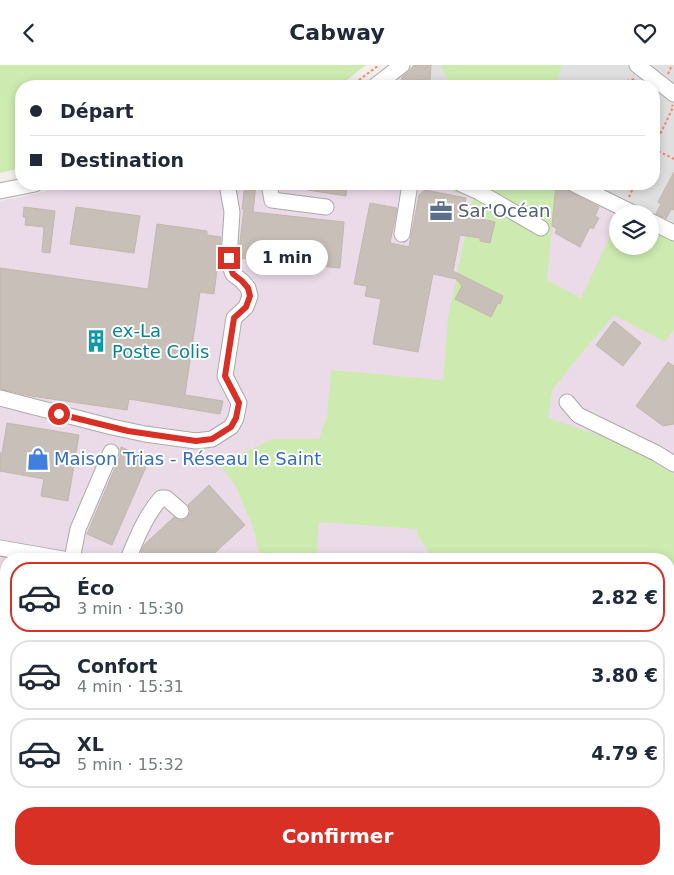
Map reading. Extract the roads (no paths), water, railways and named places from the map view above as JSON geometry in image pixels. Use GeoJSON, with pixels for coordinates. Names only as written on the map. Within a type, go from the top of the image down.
{"type":"FeatureCollection","features":[{"type":"Feature","properties":{"kind":"street"},"geometry":{"type":"LineString","coordinates":[[383,80],[402,65]]}},
{"type":"Feature","properties":{"kind":"street"},"geometry":{"type":"LineString","coordinates":[[638,71],[650,80]]}},
{"type":"Feature","properties":{"kind":"street"},"geometry":{"type":"LineString","coordinates":[[660,88],[672,97]]}},
{"type":"Feature","properties":{"kind":"street"},"geometry":{"type":"LineString","coordinates":[[0,191],[15,188]]}},
{"type":"Feature","properties":{"kind":"street"},"geometry":{"type":"LineString","coordinates":[[0,398],[112,427],[196,441],[212,439],[231,427],[236,418],[239,403],[225,376],[234,318],[246,307],[250,296],[248,288],[233,274],[230,266],[232,212],[228,190]]}},
{"type":"Feature","properties":{"kind":"street"},"geometry":{"type":"LineString","coordinates":[[270,190],[272,200],[326,207]]}},
{"type":"Feature","properties":{"kind":"street"},"geometry":{"type":"LineString","coordinates":[[402,234],[409,190]]}},
{"type":"Feature","properties":{"kind":"street"},"geometry":{"type":"LineString","coordinates":[[475,190],[541,228]]}},
{"type":"Feature","properties":{"kind":"street"},"geometry":{"type":"LineString","coordinates":[[586,190],[617,205]]}},
{"type":"Feature","properties":{"kind":"street"},"geometry":{"type":"LineString","coordinates":[[659,226],[674,233]]}},
{"type":"Feature","properties":{"kind":"street"},"geometry":{"type":"LineString","coordinates":[[567,402],[578,415],[674,463]]}},
{"type":"Feature","properties":{"kind":"street"},"geometry":{"type":"LineString","coordinates":[[73,553],[78,529],[111,452]]}},
{"type":"Feature","properties":{"kind":"street"},"geometry":{"type":"LineString","coordinates":[[131,553],[153,507],[161,498],[166,498],[181,511]]}},
{"type":"Feature","properties":{"kind":"street"},"geometry":{"type":"LineString","coordinates":[[0,548],[29,553]]}},
{"type":"Feature","properties":{"kind":"place","name":"Sar'Océan"},"geometry":{"type":"Point","coordinates":[441,211]}},
{"type":"Feature","properties":{"kind":"place","name":"ex-La Poste Colis"},"geometry":{"type":"Point","coordinates":[96,341]}},
{"type":"Feature","properties":{"kind":"place","name":"Maison Trias - Réseau le Saint"},"geometry":{"type":"Point","coordinates":[38,459]}}]}
